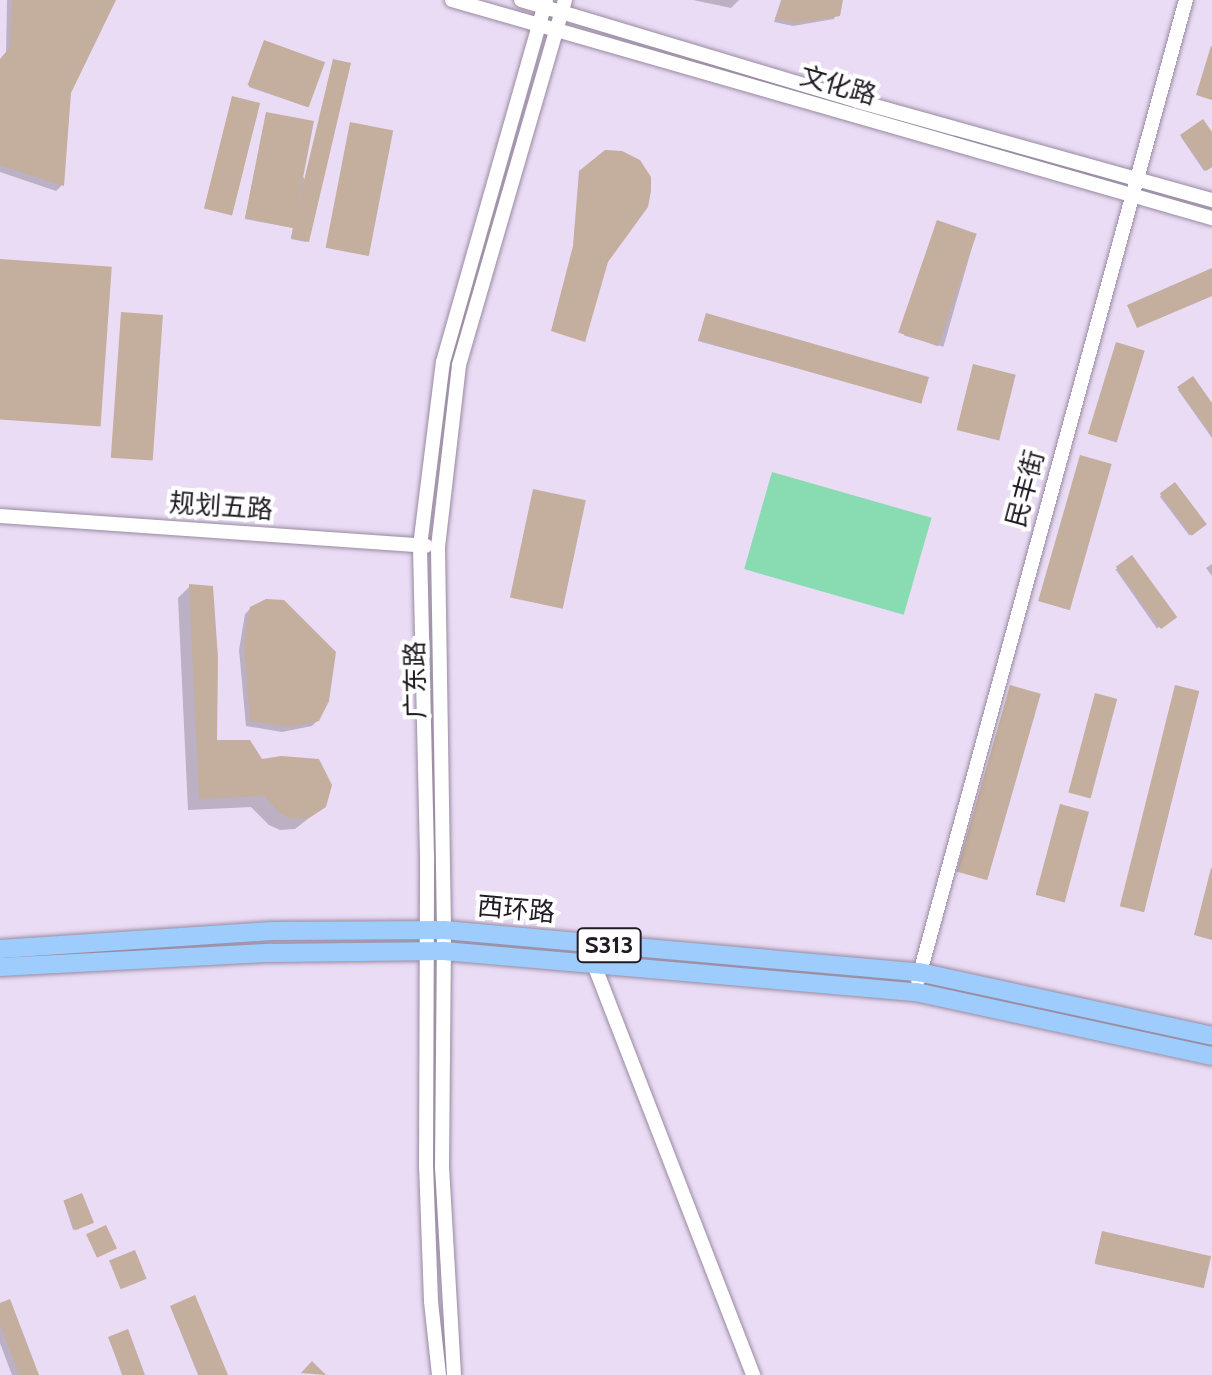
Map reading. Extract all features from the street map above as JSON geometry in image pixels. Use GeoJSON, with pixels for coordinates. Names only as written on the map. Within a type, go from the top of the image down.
{"type":"FeatureCollection","features":[{"type":"Feature","properties":{"kind":"main road","name":"西环路"},"geometry":{"type":"LineString","coordinates":[[0,949],[271,931],[436,930],[919,972],[1212,1036]]}},
{"type":"Feature","properties":{"kind":"main road","name":"西环路"},"geometry":{"type":"LineString","coordinates":[[0,967],[255,953],[436,952],[593,962],[916,992],[1212,1056]]}},
{"type":"Feature","properties":{"kind":"street","name":"文化路"},"geometry":{"type":"LineString","coordinates":[[452,0],[1212,218]]}},
{"type":"Feature","properties":{"kind":"street","name":"文化路"},"geometry":{"type":"LineString","coordinates":[[521,0],[563,6],[857,101],[1212,200]]}},
{"type":"Feature","properties":{"kind":"street","name":"民丰街"},"geometry":{"type":"LineString","coordinates":[[916,992],[1186,0]]}},
{"type":"Feature","properties":{"kind":"street","name":"广东路"},"geometry":{"type":"LineString","coordinates":[[436,930],[420,546],[443,362],[545,3]]}},
{"type":"Feature","properties":{"kind":"street","name":"广东路"},"geometry":{"type":"LineString","coordinates":[[454,1375],[442,1168],[436,952],[438,547],[459,365],[563,6]]}},
{"type":"Feature","properties":{"kind":"street","name":"规划五路"},"geometry":{"type":"LineString","coordinates":[[0,516],[438,547]]}},
{"type":"Feature","properties":{"kind":"street","name":"广东路"},"geometry":{"type":"LineString","coordinates":[[436,952],[426,1167],[431,1301],[439,1375]]}},
{"type":"Feature","properties":{"kind":"street"},"geometry":{"type":"LineString","coordinates":[[593,962],[753,1375]]}},
{"type":"Feature","properties":{"kind":"green space"},"geometry":{"type":"Polygon","coordinates":[[[772,472],[932,518],[904,615],[744,569],[772,472]]]}},
{"type":"Feature","properties":{"kind":"building"},"geometry":{"type":"Polygon","coordinates":[[[12,0],[116,0],[71,93],[64,186],[0,165],[0,59],[10,47],[12,0]]]}},
{"type":"Feature","properties":{"kind":"building"},"geometry":{"type":"Polygon","coordinates":[[[782,0],[843,0],[840,16],[798,23],[775,19],[782,0]]]}},
{"type":"Feature","properties":{"kind":"building"},"geometry":{"type":"Polygon","coordinates":[[[264,40],[325,62],[309,107],[248,85],[264,40]]]}},
{"type":"Feature","properties":{"kind":"building"},"geometry":{"type":"Polygon","coordinates":[[[1212,46],[1212,100],[1196,95],[1212,46]]]}},
{"type":"Feature","properties":{"kind":"building"},"geometry":{"type":"Polygon","coordinates":[[[333,59],[351,63],[309,242],[291,238],[293,228],[245,218],[266,112],[314,121],[296,214],[333,59]]]}},
{"type":"Feature","properties":{"kind":"building"},"geometry":{"type":"Polygon","coordinates":[[[232,96],[260,103],[232,216],[204,209],[232,96]]]}},
{"type":"Feature","properties":{"kind":"building"},"geometry":{"type":"Polygon","coordinates":[[[1203,119],[1212,132],[1212,167],[1206,171],[1180,135],[1203,119]]]}},
{"type":"Feature","properties":{"kind":"building"},"geometry":{"type":"Polygon","coordinates":[[[350,122],[393,130],[369,256],[326,248],[350,122]]]}},
{"type":"Feature","properties":{"kind":"building"},"geometry":{"type":"Polygon","coordinates":[[[605,150],[622,151],[640,160],[651,177],[651,191],[648,207],[608,262],[585,342],[551,331],[573,246],[579,171],[605,150]]]}},
{"type":"Feature","properties":{"kind":"building"},"geometry":{"type":"Polygon","coordinates":[[[937,220],[977,234],[938,346],[898,333],[937,220]]]}},
{"type":"Feature","properties":{"kind":"building"},"geometry":{"type":"Polygon","coordinates":[[[0,259],[112,267],[101,426],[0,419],[0,259]]]}},
{"type":"Feature","properties":{"kind":"building"},"geometry":{"type":"Polygon","coordinates":[[[1212,268],[1212,296],[1137,328],[1127,305],[1212,268]]]}},
{"type":"Feature","properties":{"kind":"building"},"geometry":{"type":"Polygon","coordinates":[[[121,312],[163,315],[153,461],[111,458],[121,312]]]}},
{"type":"Feature","properties":{"kind":"building"},"geometry":{"type":"Polygon","coordinates":[[[706,313],[929,377],[921,404],[698,340],[706,313]]]}},
{"type":"Feature","properties":{"kind":"building"},"geometry":{"type":"Polygon","coordinates":[[[1116,342],[1145,351],[1117,443],[1088,434],[1116,342]]]}},
{"type":"Feature","properties":{"kind":"building"},"geometry":{"type":"Polygon","coordinates":[[[973,364],[1016,375],[999,441],[957,430],[973,364]]]}},
{"type":"Feature","properties":{"kind":"building"},"geometry":{"type":"Polygon","coordinates":[[[1193,376],[1212,403],[1212,436],[1177,387],[1193,376]]]}},
{"type":"Feature","properties":{"kind":"building"},"geometry":{"type":"Polygon","coordinates":[[[1080,455],[1112,464],[1070,610],[1038,601],[1080,455]]]}},
{"type":"Feature","properties":{"kind":"building"},"geometry":{"type":"Polygon","coordinates":[[[1175,482],[1207,524],[1192,536],[1160,493],[1175,482]]]}},
{"type":"Feature","properties":{"kind":"building"},"geometry":{"type":"Polygon","coordinates":[[[533,489],[586,500],[563,609],[510,598],[533,489]]]}},
{"type":"Feature","properties":{"kind":"building"},"geometry":{"type":"Polygon","coordinates":[[[1132,555],[1177,617],[1161,629],[1116,567],[1132,555]]]}},
{"type":"Feature","properties":{"kind":"building"},"geometry":{"type":"Polygon","coordinates":[[[189,584],[213,586],[218,658],[217,740],[250,740],[262,759],[281,756],[319,759],[332,785],[326,807],[309,818],[293,819],[281,814],[264,796],[199,799],[189,584]]]}},
{"type":"Feature","properties":{"kind":"building"},"geometry":{"type":"Polygon","coordinates":[[[266,599],[284,600],[336,652],[329,701],[319,721],[289,727],[250,721],[244,643],[250,607],[266,599]]]}},
{"type":"Feature","properties":{"kind":"building"},"geometry":{"type":"Polygon","coordinates":[[[1010,685],[1041,694],[987,880],[957,871],[1010,685]]]}},
{"type":"Feature","properties":{"kind":"building"},"geometry":{"type":"Polygon","coordinates":[[[1175,685],[1199,691],[1144,912],[1120,906],[1175,685]]]}},
{"type":"Feature","properties":{"kind":"building"},"geometry":{"type":"Polygon","coordinates":[[[1095,693],[1117,699],[1091,798],[1068,792],[1095,693]]]}},
{"type":"Feature","properties":{"kind":"building"},"geometry":{"type":"Polygon","coordinates":[[[1060,804],[1089,812],[1065,903],[1036,895],[1060,804]]]}},
{"type":"Feature","properties":{"kind":"building"},"geometry":{"type":"Polygon","coordinates":[[[1212,868],[1212,940],[1194,935],[1212,868]]]}},
{"type":"Feature","properties":{"kind":"building"},"geometry":{"type":"Polygon","coordinates":[[[82,1193],[94,1223],[75,1230],[63,1200],[82,1193]]]}},
{"type":"Feature","properties":{"kind":"building"},"geometry":{"type":"Polygon","coordinates":[[[106,1225],[117,1249],[97,1258],[86,1234],[106,1225]]]}},
{"type":"Feature","properties":{"kind":"building"},"geometry":{"type":"Polygon","coordinates":[[[1102,1231],[1211,1256],[1204,1288],[1095,1263],[1102,1231]]]}},
{"type":"Feature","properties":{"kind":"building"},"geometry":{"type":"Polygon","coordinates":[[[135,1250],[147,1279],[121,1289],[109,1260],[135,1250]]]}},
{"type":"Feature","properties":{"kind":"building"},"geometry":{"type":"Polygon","coordinates":[[[195,1295],[228,1375],[199,1375],[170,1306],[195,1295]]]}},
{"type":"Feature","properties":{"kind":"building"},"geometry":{"type":"Polygon","coordinates":[[[10,1299],[39,1375],[19,1375],[0,1324],[0,1303],[10,1299]]]}},
{"type":"Feature","properties":{"kind":"building"},"geometry":{"type":"Polygon","coordinates":[[[128,1329],[145,1375],[123,1375],[108,1337],[128,1329]]]}},
{"type":"Feature","properties":{"kind":"building"},"geometry":{"type":"Polygon","coordinates":[[[312,1361],[326,1375],[301,1373],[312,1361]]]}}]}
